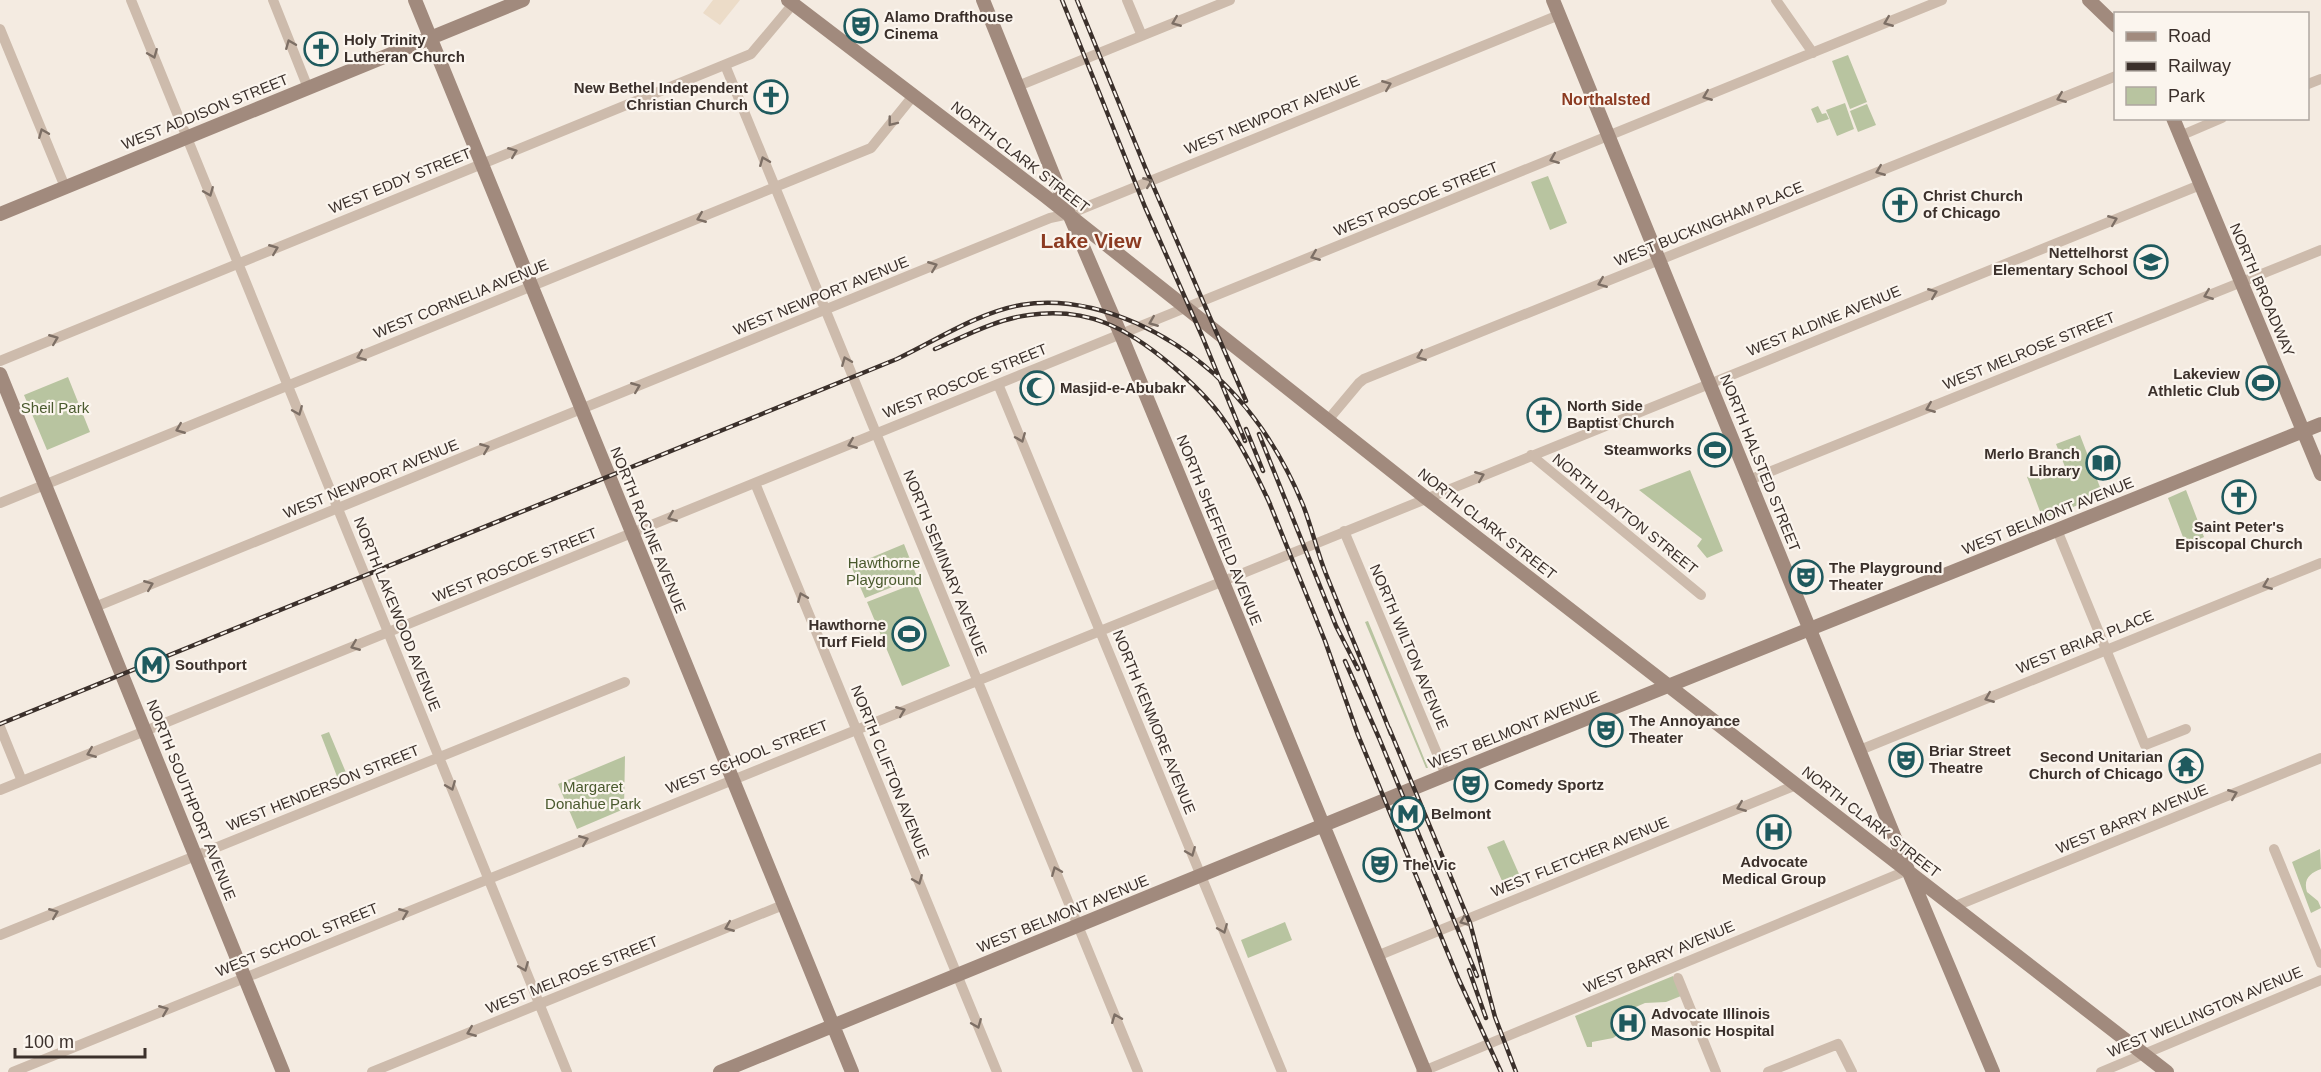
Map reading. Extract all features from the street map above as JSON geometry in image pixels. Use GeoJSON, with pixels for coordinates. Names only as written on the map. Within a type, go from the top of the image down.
{"type":"FeatureCollection","features":[{"type":"Feature","properties":{"kind":"main road","name":"NORTH RACINE AVENUE"},"geometry":{"type":"LineString","coordinates":[[415,0],[852,1072]]}},
{"type":"Feature","properties":{"kind":"main road","name":"WEST ADDISON STREET"},"geometry":{"type":"LineString","coordinates":[[0,214],[523,0]]}},
{"type":"Feature","properties":{"kind":"main road","name":"NORTH SHEFFIELD AVENUE"},"geometry":{"type":"LineString","coordinates":[[983,0],[1423,1072]]}},
{"type":"Feature","properties":{"kind":"main road","name":"NORTH HALSTED STREET"},"geometry":{"type":"LineString","coordinates":[[1553,0],[1908,870],[1994,1072]]}},
{"type":"Feature","properties":{"kind":"main road"},"geometry":{"type":"LineString","coordinates":[[2090,0],[2114,25]]}},
{"type":"Feature","properties":{"kind":"main road","name":"NORTH CLARK STREET"},"geometry":{"type":"LineString","coordinates":[[791,2],[1069,214],[1185,309],[1426,498],[2167,1072]]}},
{"type":"Feature","properties":{"kind":"main road","name":"NORTH BROADWAY"},"geometry":{"type":"LineString","coordinates":[[2174,120],[2321,474]]}},
{"type":"Feature","properties":{"kind":"main road","name":"NORTH SOUTHPORT AVENUE"},"geometry":{"type":"LineString","coordinates":[[0,374],[283,1072]]}},
{"type":"Feature","properties":{"kind":"main road","name":"WEST BELMONT AVENUE"},"geometry":{"type":"LineString","coordinates":[[720,1072],[1668,685],[2321,424]]}},
{"type":"Feature","properties":{"kind":"street","name":"NORTH LAKEWOOD AVENUE"},"geometry":{"type":"LineString","coordinates":[[131,0],[567,1072]]}},
{"type":"Feature","properties":{"kind":"street"},"geometry":{"type":"LineString","coordinates":[[273,0],[308,88]]}},
{"type":"Feature","properties":{"kind":"street"},"geometry":{"type":"LineString","coordinates":[[1127,0],[1142,36]]}},
{"type":"Feature","properties":{"kind":"street"},"geometry":{"type":"LineString","coordinates":[[1018,86],[1230,0]]}},
{"type":"Feature","properties":{"kind":"street"},"geometry":{"type":"LineString","coordinates":[[1776,0],[1814,53]]}},
{"type":"Feature","properties":{"kind":"street","name":"WEST ROSCOE STREET"},"geometry":{"type":"LineString","coordinates":[[0,790],[1942,0]]}},
{"type":"Feature","properties":{"kind":"street","name":"WEST EDDY STREET"},"geometry":{"type":"LineString","coordinates":[[0,361],[752,54],[791,2]]}},
{"type":"Feature","properties":{"kind":"street","name":"WEST NEWPORT AVENUE"},"geometry":{"type":"LineString","coordinates":[[95,607],[1050,218],[1069,214],[1559,15]]}},
{"type":"Feature","properties":{"kind":"street"},"geometry":{"type":"LineString","coordinates":[[0,28],[65,187]]}},
{"type":"Feature","properties":{"kind":"street","name":"NORTH SEMINARY AVENUE"},"geometry":{"type":"LineString","coordinates":[[725,65],[1138,1072]]}},
{"type":"Feature","properties":{"kind":"street","name":"WEST BUCKINGHAM PLACE"},"geometry":{"type":"LineString","coordinates":[[1328,420],[1365,379],[2114,76]]}},
{"type":"Feature","properties":{"kind":"street","name":"WEST CORNELIA AVENUE"},"geometry":{"type":"LineString","coordinates":[[0,503],[872,148],[913,96]]}},
{"type":"Feature","properties":{"kind":"street"},"geometry":{"type":"LineString","coordinates":[[2180,135],[2217,120]]}},
{"type":"Feature","properties":{"kind":"street","name":"WEST ALDINE AVENUE"},"geometry":{"type":"LineString","coordinates":[[1426,498],[2200,185]]}},
{"type":"Feature","properties":{"kind":"street","name":"WEST MELROSE STREET"},"geometry":{"type":"LineString","coordinates":[[1749,480],[2321,250]]}},
{"type":"Feature","properties":{"kind":"street","name":"NORTH KENMORE AVENUE"},"geometry":{"type":"LineString","coordinates":[[998,384],[1282,1072]]}},
{"type":"Feature","properties":{"kind":"street","name":"NORTH DAYTON STREET"},"geometry":{"type":"LineString","coordinates":[[1531,455],[1701,595]]}},
{"type":"Feature","properties":{"kind":"street","name":"NORTH CLIFTON AVENUE"},"geometry":{"type":"LineString","coordinates":[[755,483],[996,1072]]}},
{"type":"Feature","properties":{"kind":"street","name":"WEST SCHOOL STREET"},"geometry":{"type":"LineString","coordinates":[[13,1072],[1426,498]]}},
{"type":"Feature","properties":{"kind":"street"},"geometry":{"type":"LineString","coordinates":[[2057,530],[2145,745],[2186,729]]}},
{"type":"Feature","properties":{"kind":"street","name":"NORTH WILTON AVENUE"},"geometry":{"type":"LineString","coordinates":[[1344,531],[1446,775]]}},
{"type":"Feature","properties":{"kind":"street","name":"WEST BRIAR PLACE"},"geometry":{"type":"LineString","coordinates":[[1860,750],[2321,563]]}},
{"type":"Feature","properties":{"kind":"street","name":"WEST HENDERSON STREET"},"geometry":{"type":"LineString","coordinates":[[0,935],[625,682]]}},
{"type":"Feature","properties":{"kind":"street"},"geometry":{"type":"LineString","coordinates":[[0,727],[22,781]]}},
{"type":"Feature","properties":{"kind":"street","name":"WEST BARRY AVENUE"},"geometry":{"type":"LineString","coordinates":[[1953,907],[2321,758]]}},
{"type":"Feature","properties":{"kind":"street","name":"WEST FLETCHER AVENUE"},"geometry":{"type":"LineString","coordinates":[[1377,956],[1796,785]]}},
{"type":"Feature","properties":{"kind":"street"},"geometry":{"type":"LineString","coordinates":[[2274,849],[2321,963]]}},
{"type":"Feature","properties":{"kind":"street","name":"WEST BARRY AVENUE"},"geometry":{"type":"LineString","coordinates":[[1423,1072],[1908,870]]}},
{"type":"Feature","properties":{"kind":"street","name":"WEST MELROSE STREET"},"geometry":{"type":"LineString","coordinates":[[372,1072],[783,905]]}},
{"type":"Feature","properties":{"kind":"street"},"geometry":{"type":"LineString","coordinates":[[1678,978],[1716,1072]]}},
{"type":"Feature","properties":{"kind":"street","name":"WEST WELLINGTON AVENUE"},"geometry":{"type":"LineString","coordinates":[[2101,1072],[2321,980]]}},
{"type":"Feature","properties":{"kind":"street"},"geometry":{"type":"LineString","coordinates":[[1768,1072],[1838,1044],[1852,1072]]}},
{"type":"Feature","properties":{"kind":"green space"},"geometry":{"type":"Polygon","coordinates":[[[1848,55],[1867,102],[1850,109],[1832,61],[1848,55]]]}},
{"type":"Feature","properties":{"kind":"green space"},"geometry":{"type":"Polygon","coordinates":[[[1845,103],[1854,129],[1837,136],[1826,110],[1845,103]]]}},
{"type":"Feature","properties":{"kind":"green space"},"geometry":{"type":"Polygon","coordinates":[[[1867,104],[1876,125],[1858,132],[1850,111],[1867,104]]]}},
{"type":"Feature","properties":{"kind":"green space"},"geometry":{"type":"Polygon","coordinates":[[[1818,106],[1822,114],[1826,113],[1829,119],[1817,123],[1811,109],[1818,106]]]}},
{"type":"Feature","properties":{"kind":"green space"},"geometry":{"type":"Polygon","coordinates":[[[1548,176],[1567,223],[1550,230],[1531,182],[1548,176]]]}},
{"type":"Feature","properties":{"kind":"green space","name":"Sheil Park"},"geometry":{"type":"Polygon","coordinates":[[[68,377],[90,432],[47,450],[24,395],[68,377]]]}},
{"type":"Feature","properties":{"kind":"green space"},"geometry":{"type":"Polygon","coordinates":[[[2080,435],[2103,495],[2048,517],[2046,512],[2041,514],[2027,477],[2037,473],[2040,480],[2067,472],[2056,444],[2080,435]]]}},
{"type":"Feature","properties":{"kind":"green space"},"geometry":{"type":"Polygon","coordinates":[[[1690,470],[1723,551],[1707,558],[1697,546],[1702,539],[1639,490],[1690,470]]]}},
{"type":"Feature","properties":{"kind":"green space"},"geometry":{"type":"Polygon","coordinates":[[[2186,490],[2204,537],[2186,545],[2168,498],[2186,490]]]}},
{"type":"Feature","properties":{"kind":"green space","name":"Hawthorne Playground"},"geometry":{"type":"Polygon","coordinates":[[[904,544],[917,577],[865,598],[851,566],[904,544]]]}},
{"type":"Feature","properties":{"kind":"green space","name":"Hawthorne Turf Field"},"geometry":{"type":"Polygon","coordinates":[[[916,583],[950,666],[902,686],[867,602],[916,583]]]}},
{"type":"Feature","properties":{"kind":"green space"},"geometry":{"type":"Polygon","coordinates":[[[1368,621],[1428,768],[1426,768],[1365,622],[1368,621]]]}},
{"type":"Feature","properties":{"kind":"green space"},"geometry":{"type":"Polygon","coordinates":[[[329,732],[347,775],[338,779],[321,735],[329,732]]]}},
{"type":"Feature","properties":{"kind":"green space","name":"Margaret Donahue Park"},"geometry":{"type":"Polygon","coordinates":[[[625,756],[624,809],[577,829],[558,784],[625,756]]]}},
{"type":"Feature","properties":{"kind":"green space"},"geometry":{"type":"Polygon","coordinates":[[[1504,840],[1523,883],[1506,890],[1487,847],[1504,840]]]}},
{"type":"Feature","properties":{"kind":"green space"},"geometry":{"type":"Polygon","coordinates":[[[2320,849],[2321,869],[2308,877],[2306,887],[2307,892],[2318,901],[2321,908],[2311,913],[2292,862],[2320,849]]]}},
{"type":"Feature","properties":{"kind":"green space"},"geometry":{"type":"Polygon","coordinates":[[[1285,922],[1292,940],[1248,958],[1241,940],[1285,922]]]}},
{"type":"Feature","properties":{"kind":"green space"},"geometry":{"type":"Polygon","coordinates":[[[1673,976],[1681,996],[1666,1002],[1645,1003],[1622,1013],[1628,1028],[1613,1038],[1592,1042],[1592,1047],[1587,1047],[1575,1016],[1673,976]]]}},
{"type":"Feature","properties":{"kind":"shaded area"},"geometry":{"type":"Polygon","coordinates":[[[713,0],[740,0],[720,25],[703,13],[713,0]]]}},
{"type":"Feature","properties":{"kind":"railway"},"geometry":{"type":"LineString","coordinates":[[1062,0],[1145,207],[1245,441]]}},
{"type":"Feature","properties":{"kind":"railway"},"geometry":{"type":"LineString","coordinates":[[1077,0],[1145,167],[1246,401]]}},
{"type":"Feature","properties":{"kind":"railway"},"geometry":{"type":"LineString","coordinates":[[0,724],[897,359],[989,314],[1021,305],[1065,303],[1108,312],[1165,338],[1191,355],[1215,375],[1257,422],[1290,476],[1303,505],[1326,574],[1391,734]]}},
{"type":"Feature","properties":{"kind":"railway"},"geometry":{"type":"LineString","coordinates":[[935,349],[993,324],[1029,315],[1070,314],[1106,323],[1154,351],[1191,382],[1210,402],[1242,448],[1270,504]]}},
{"type":"Feature","properties":{"kind":"railway"},"geometry":{"type":"LineString","coordinates":[[1246,429],[1263,471]]}},
{"type":"Feature","properties":{"kind":"railway"},"geometry":{"type":"LineString","coordinates":[[1259,434],[1336,626],[1358,669]]}},
{"type":"Feature","properties":{"kind":"railway"},"geometry":{"type":"LineString","coordinates":[[1267,497],[1325,641],[1358,735],[1459,980],[1501,1072]]}},
{"type":"Feature","properties":{"kind":"railway"},"geometry":{"type":"LineString","coordinates":[[1345,661],[1477,976]]}},
{"type":"Feature","properties":{"kind":"railway"},"geometry":{"type":"LineString","coordinates":[[1389,728],[1470,923],[1495,1017],[1516,1072]]}},
{"type":"Feature","properties":{"kind":"railway"},"geometry":{"type":"LineString","coordinates":[[1469,970],[1486,1018]]}},
{"type":"Feature","properties":{"kind":"place","name":"Alamo Drafthouse Cinema"},"geometry":{"type":"Point","coordinates":[861,26]}},
{"type":"Feature","properties":{"kind":"place","name":"Holy Trinity Lutheran Church"},"geometry":{"type":"Point","coordinates":[321,49]}},
{"type":"Feature","properties":{"kind":"place","name":"New Bethel Independent Christian Church"},"geometry":{"type":"Point","coordinates":[771,97]}},
{"type":"Feature","properties":{"kind":"place","name":"Christ Church of Chicago"},"geometry":{"type":"Point","coordinates":[1900,205]}},
{"type":"Feature","properties":{"kind":"place","name":"Nettelhorst Elementary School"},"geometry":{"type":"Point","coordinates":[2151,262]}},
{"type":"Feature","properties":{"kind":"place","name":"Lakeview Athletic Club"},"geometry":{"type":"Point","coordinates":[2263,383]}},
{"type":"Feature","properties":{"kind":"place","name":"Masjid-e-Abubakr"},"geometry":{"type":"Point","coordinates":[1037,388]}},
{"type":"Feature","properties":{"kind":"place","name":"North Side Baptist Church"},"geometry":{"type":"Point","coordinates":[1544,415]}},
{"type":"Feature","properties":{"kind":"place","name":"Steamworks"},"geometry":{"type":"Point","coordinates":[1715,450]}},
{"type":"Feature","properties":{"kind":"place","name":"Merlo Branch Library"},"geometry":{"type":"Point","coordinates":[2103,463]}},
{"type":"Feature","properties":{"kind":"place","name":"Saint Peter's Episcopal Church"},"geometry":{"type":"Point","coordinates":[2239,497]}},
{"type":"Feature","properties":{"kind":"place","name":"The Playground Theater"},"geometry":{"type":"Point","coordinates":[1806,577]}},
{"type":"Feature","properties":{"kind":"place","name":"Hawthorne Turf Field"},"geometry":{"type":"Point","coordinates":[909,634]}},
{"type":"Feature","properties":{"kind":"place","name":"Southport"},"geometry":{"type":"Point","coordinates":[152,665]}},
{"type":"Feature","properties":{"kind":"place","name":"The Annoyance Theater"},"geometry":{"type":"Point","coordinates":[1606,730]}},
{"type":"Feature","properties":{"kind":"place","name":"Briar Street Theatre"},"geometry":{"type":"Point","coordinates":[1906,760]}},
{"type":"Feature","properties":{"kind":"place","name":"Second Unitarian Church of Chicago"},"geometry":{"type":"Point","coordinates":[2186,766]}},
{"type":"Feature","properties":{"kind":"place","name":"Comedy Sportz"},"geometry":{"type":"Point","coordinates":[1471,785]}},
{"type":"Feature","properties":{"kind":"place","name":"Belmont"},"geometry":{"type":"Point","coordinates":[1408,814]}},
{"type":"Feature","properties":{"kind":"place","name":"Advocate Medical Group"},"geometry":{"type":"Point","coordinates":[1774,832]}},
{"type":"Feature","properties":{"kind":"place","name":"The Vic"},"geometry":{"type":"Point","coordinates":[1380,865]}},
{"type":"Feature","properties":{"kind":"place","name":"Advocate Illinois Masonic Hospital"},"geometry":{"type":"Point","coordinates":[1628,1023]}},
{"type":"Feature","properties":{"kind":"district","name":"Northalsted"},"geometry":{"type":"Point","coordinates":[1606,99]}},
{"type":"Feature","properties":{"kind":"district","name":"Lake View"},"geometry":{"type":"Point","coordinates":[1091,241]}}]}
